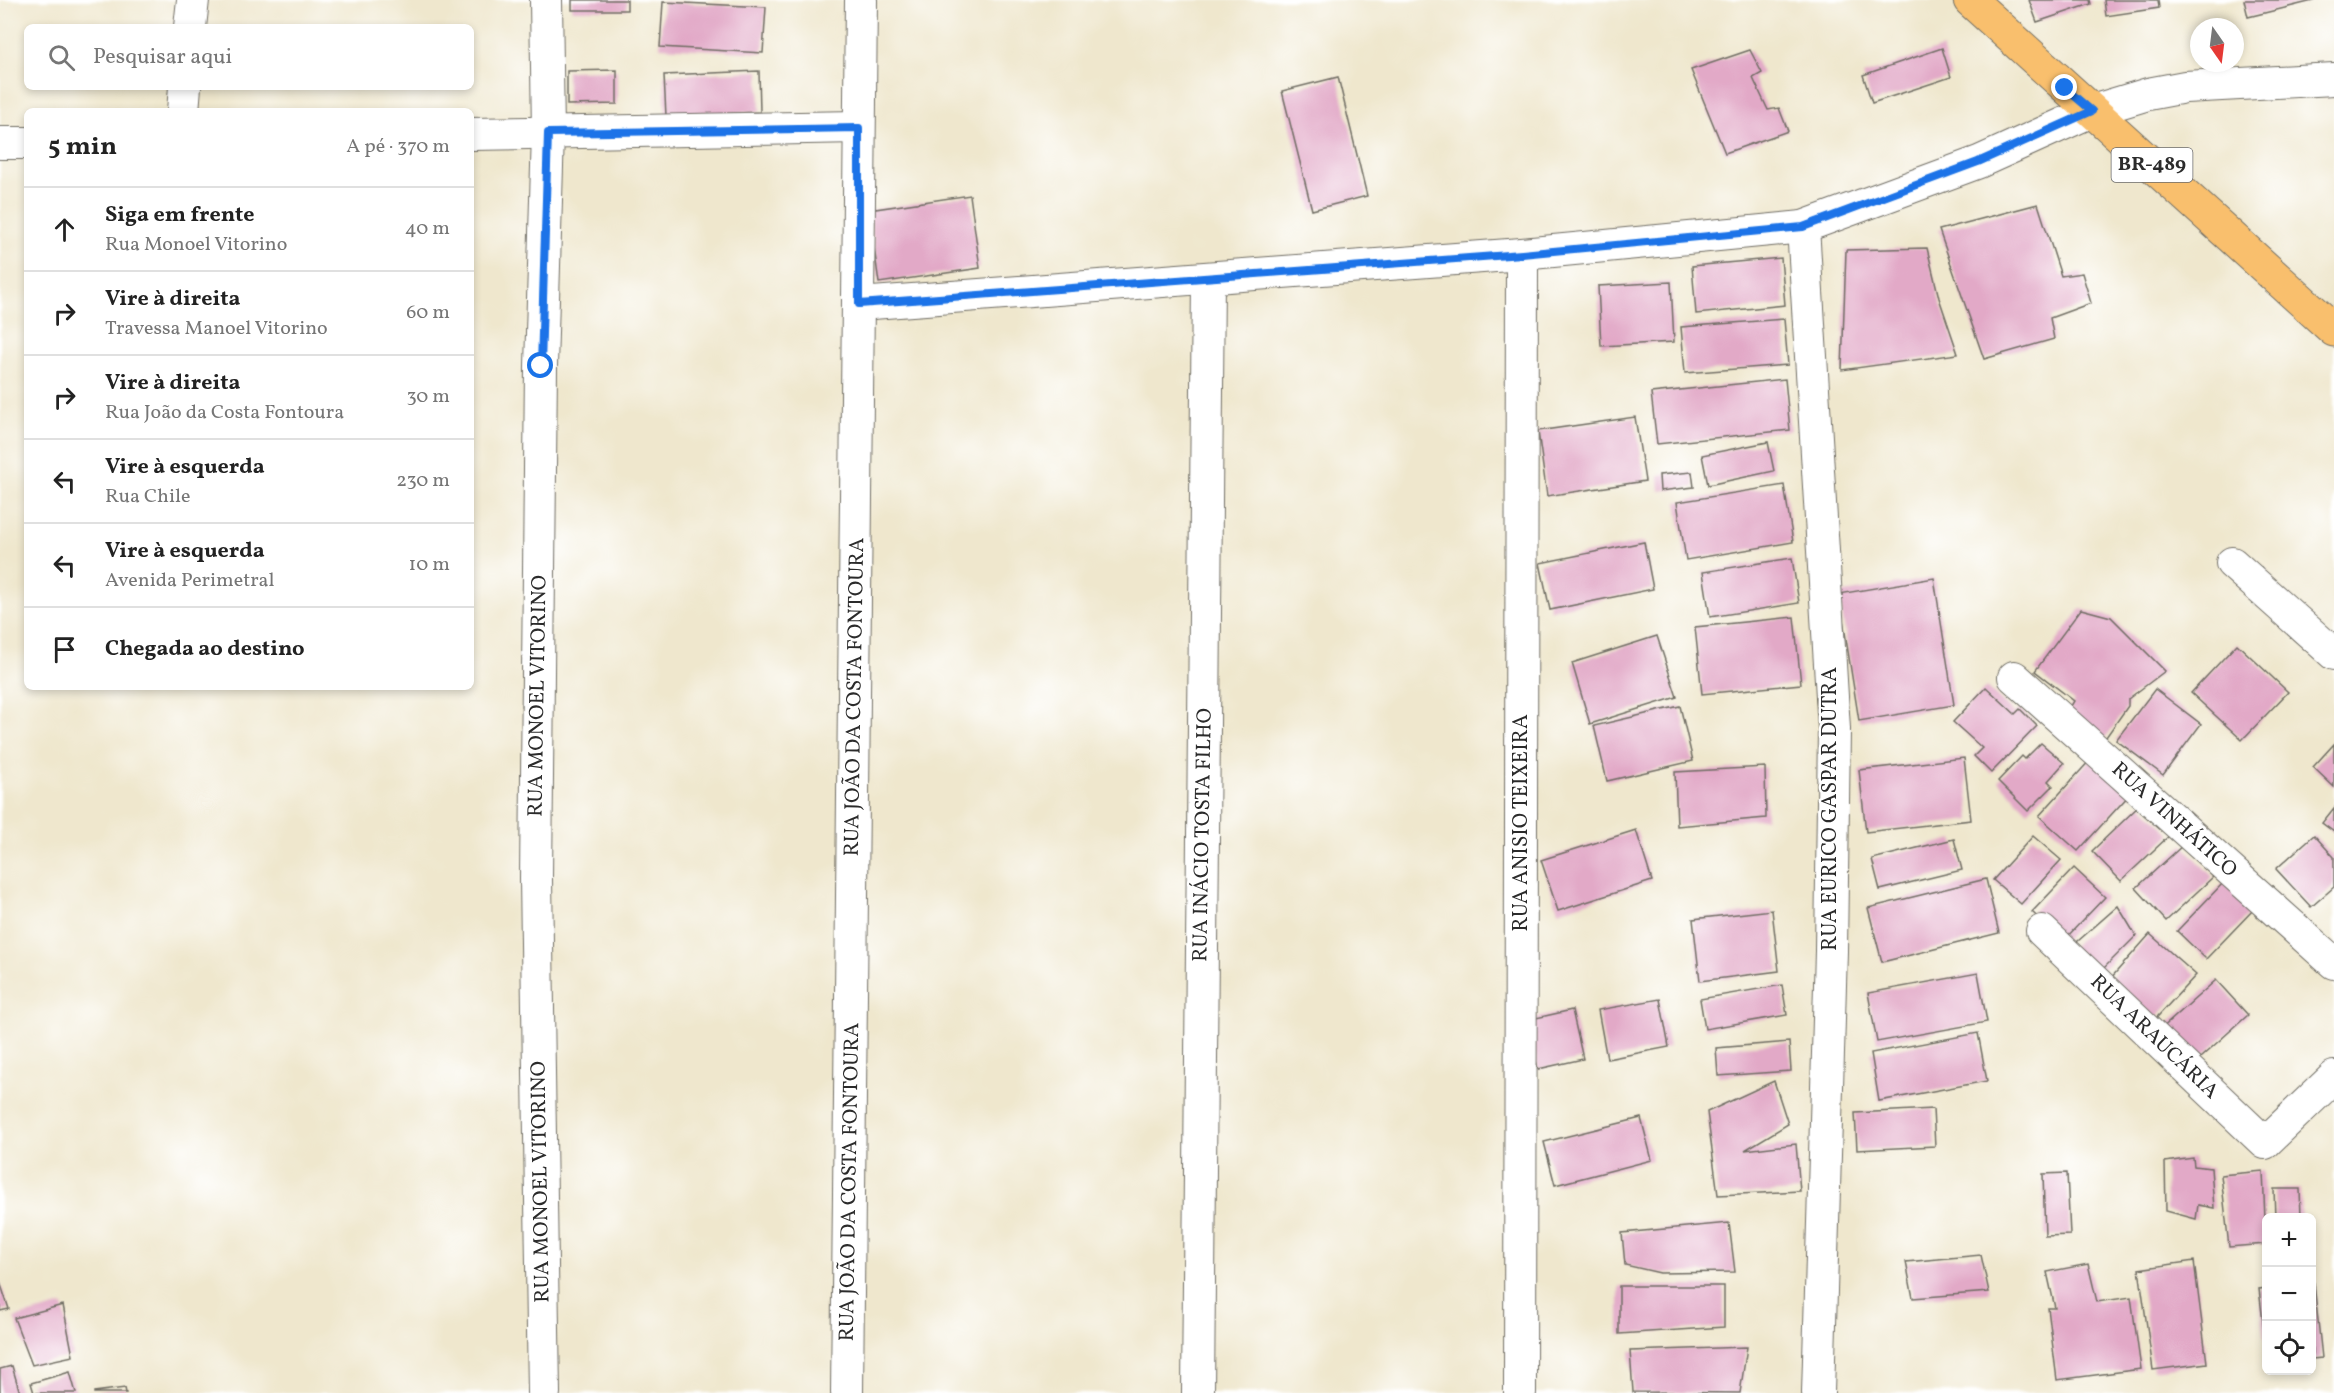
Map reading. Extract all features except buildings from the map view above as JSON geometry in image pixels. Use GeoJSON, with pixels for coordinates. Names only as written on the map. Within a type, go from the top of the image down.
{"type":"FeatureCollection","features":[{"type":"Feature","properties":{"kind":"main road","name":"BR-489"},"geometry":{"type":"LineString","coordinates":[[1970,0],[2334,330]]}},
{"type":"Feature","properties":{"kind":"street"},"geometry":{"type":"LineString","coordinates":[[190,24],[193,0]]}},
{"type":"Feature","properties":{"kind":"street","name":"RUA MONOEL VITORINO"},"geometry":{"type":"LineString","coordinates":[[544,1393],[536,879],[541,366],[548,133],[546,0]]}},
{"type":"Feature","properties":{"kind":"street","name":"RUA JOÃO DA COSTA FONTOURA"},"geometry":{"type":"LineString","coordinates":[[847,1393],[861,0]]}},
{"type":"Feature","properties":{"kind":"street"},"geometry":{"type":"LineString","coordinates":[[859,304],[1522,254],[1803,227],[1978,162],[2092,111],[2148,94],[2186,87],[2334,80]]}},
{"type":"Feature","properties":{"kind":"street"},"geometry":{"type":"LineString","coordinates":[[183,108],[185,90]]}},
{"type":"Feature","properties":{"kind":"street"},"geometry":{"type":"LineString","coordinates":[[474,134],[859,128]]}},
{"type":"Feature","properties":{"kind":"street"},"geometry":{"type":"LineString","coordinates":[[0,143],[24,142]]}},
{"type":"Feature","properties":{"kind":"street","name":"RUA EURICO GASPAR DUTRA"},"geometry":{"type":"LineString","coordinates":[[1803,227],[1834,729],[1831,939],[1818,1393]]}},
{"type":"Feature","properties":{"kind":"street","name":"RUA ANISIO TEIXEIRA"},"geometry":{"type":"LineString","coordinates":[[1520,1393],[1522,254]]}},
{"type":"Feature","properties":{"kind":"street","name":"RUA INÁCIO TOSTA FILHO"},"geometry":{"type":"LineString","coordinates":[[1198,1393],[1208,278]]}},
{"type":"Feature","properties":{"kind":"street"},"geometry":{"type":"LineString","coordinates":[[2232,563],[2334,654]]}},
{"type":"Feature","properties":{"kind":"street","name":"RUA VINHÁTICO"},"geometry":{"type":"LineString","coordinates":[[2014,677],[2334,963]]}},
{"type":"Feature","properties":{"kind":"street","name":"RUA ARAUCÁRIA"},"geometry":{"type":"LineString","coordinates":[[2042,931],[2265,1143],[2334,1077]]}},
{"type":"Feature","properties":{"kind":"route"},"geometry":{"type":"LineString","coordinates":[[541,366],[548,133],[859,128],[859,304],[1522,254],[1803,227],[1978,162],[2092,111],[2065,88]]}}]}
